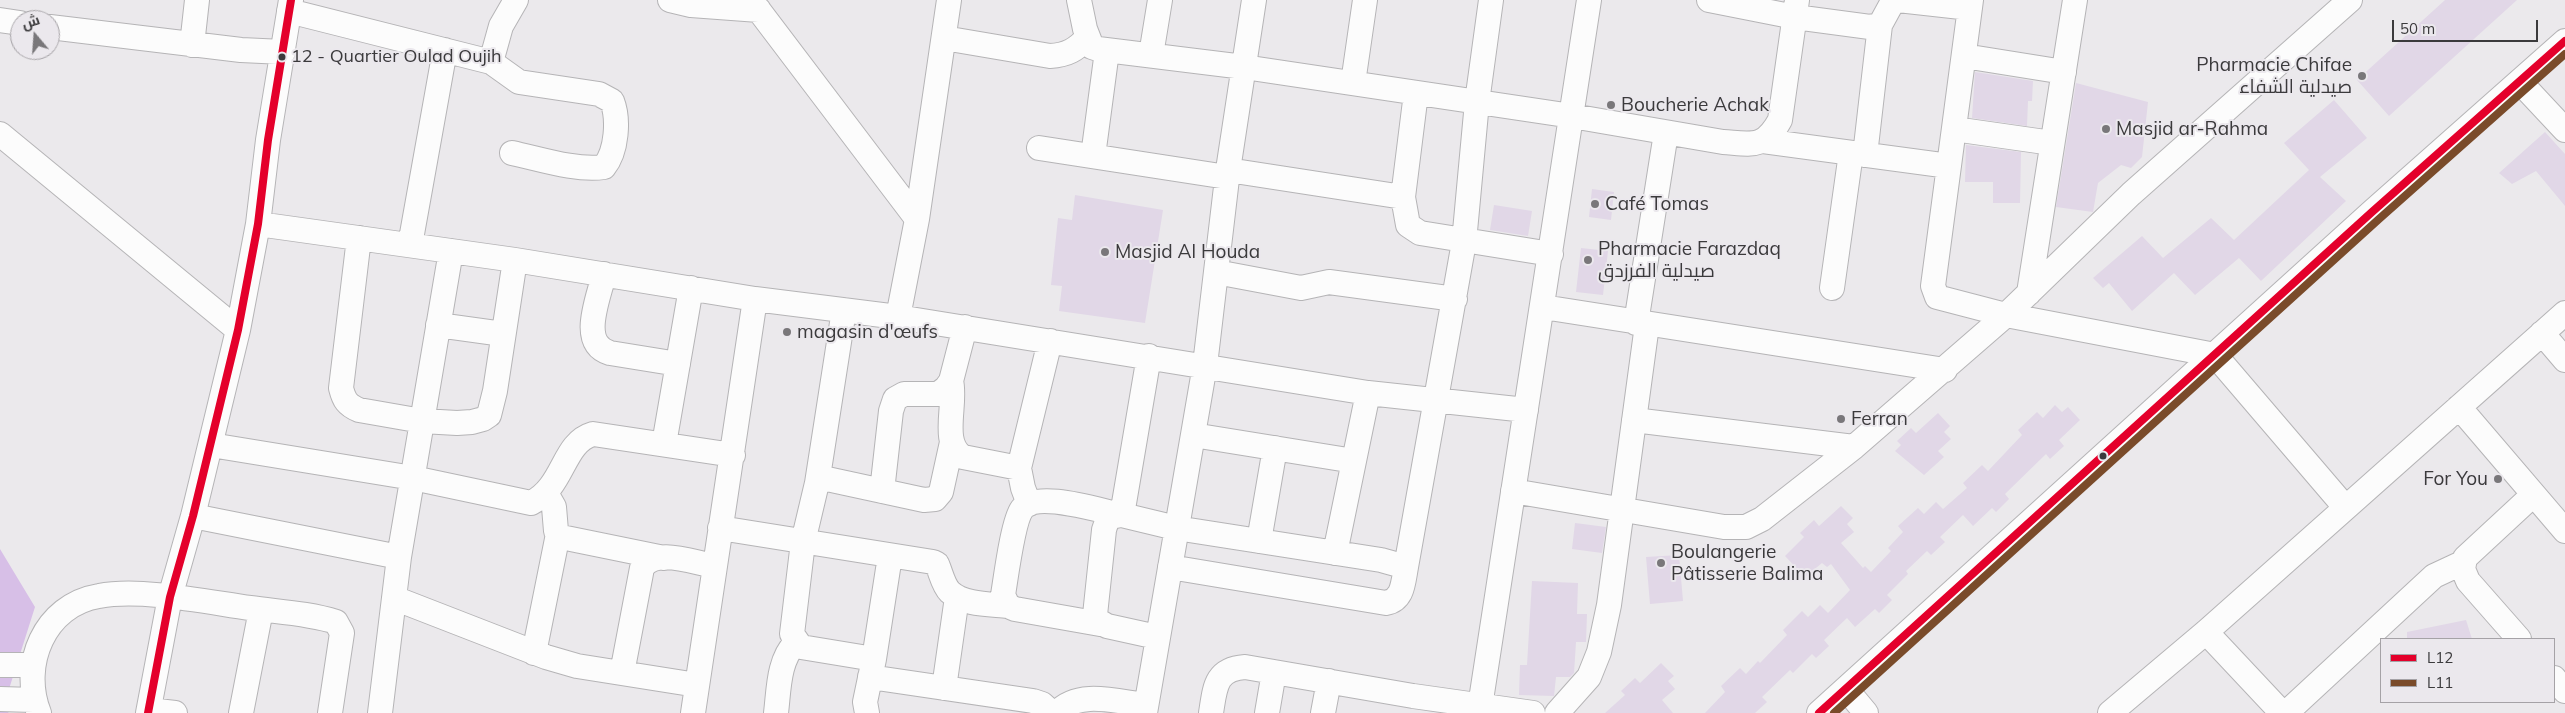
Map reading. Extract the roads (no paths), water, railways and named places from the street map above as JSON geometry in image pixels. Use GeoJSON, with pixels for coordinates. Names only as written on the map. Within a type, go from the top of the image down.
{"type":"FeatureCollection","features":[{"type":"Feature","properties":{"kind":"street"},"geometry":{"type":"LineString","coordinates":[[192,45],[197,0]]}},
{"type":"Feature","properties":{"kind":"street"},"geometry":{"type":"LineString","coordinates":[[491,62],[501,26],[516,0]]}},
{"type":"Feature","properties":{"kind":"street"},"geometry":{"type":"LineString","coordinates":[[670,0],[691,6],[755,5],[917,218]]}},
{"type":"Feature","properties":{"kind":"street"},"geometry":{"type":"LineString","coordinates":[[898,317],[917,218],[949,0]]}},
{"type":"Feature","properties":{"kind":"street"},"geometry":{"type":"LineString","coordinates":[[1079,0],[1095,45],[1093,156]]}},
{"type":"Feature","properties":{"kind":"street"},"geometry":{"type":"LineString","coordinates":[[1151,54],[1160,0]]}},
{"type":"Feature","properties":{"kind":"street"},"geometry":{"type":"LineString","coordinates":[[1057,713],[1066,704],[1083,699],[1146,709],[1204,365],[1228,174],[1254,0]]}},
{"type":"Feature","properties":{"kind":"street"},"geometry":{"type":"LineString","coordinates":[[1353,84],[1365,0]]}},
{"type":"Feature","properties":{"kind":"street"},"geometry":{"type":"LineString","coordinates":[[1170,567],[1386,603],[1394,601],[1399,597],[1438,402],[1464,242],[1477,102],[1491,0]]}},
{"type":"Feature","properties":{"kind":"street"},"geometry":{"type":"LineString","coordinates":[[1480,709],[1589,0]]}},
{"type":"Feature","properties":{"kind":"street"},"geometry":{"type":"LineString","coordinates":[[1710,0],[1796,8],[1870,26],[1880,25]]}},
{"type":"Feature","properties":{"kind":"street"},"geometry":{"type":"LineString","coordinates":[[1832,288],[1858,154],[1880,25],[1892,3],[1898,0],[1971,4],[1933,286],[1934,292],[1941,299],[2006,315],[2215,355],[2345,507]]}},
{"type":"Feature","properties":{"kind":"street"},"geometry":{"type":"LineString","coordinates":[[2029,293],[2075,0]]}},
{"type":"Feature","properties":{"kind":"street"},"geometry":{"type":"LineString","coordinates":[[1513,491],[1724,527],[1746,527],[1784,503],[1945,370],[2006,315],[2131,194],[2350,0]]}},
{"type":"Feature","properties":{"kind":"street"},"geometry":{"type":"LineString","coordinates":[[175,713],[148,711],[170,597],[193,516],[238,330],[258,224],[290,5],[491,62],[520,82],[607,96],[614,107],[616,126],[610,154],[604,166],[587,167],[512,153]]}},
{"type":"Feature","properties":{"kind":"street"},"geometry":{"type":"LineString","coordinates":[[1763,141],[1771,136],[1780,120],[1796,8]]}},
{"type":"Feature","properties":{"kind":"street"},"geometry":{"type":"LineString","coordinates":[[60,28],[192,45],[283,52]]}},
{"type":"Feature","properties":{"kind":"street"},"geometry":{"type":"LineString","coordinates":[[944,38],[1050,56],[1064,55],[1074,50],[1095,45],[1572,116],[1723,142],[1748,144],[1763,141],[1949,166]]}},
{"type":"Feature","properties":{"kind":"street"},"geometry":{"type":"LineString","coordinates":[[1819,713],[2565,41]]}},
{"type":"Feature","properties":{"kind":"street"},"geometry":{"type":"LineString","coordinates":[[410,245],[445,50]]}},
{"type":"Feature","properties":{"kind":"street"},"geometry":{"type":"LineString","coordinates":[[1964,56],[2064,72]]}},
{"type":"Feature","properties":{"kind":"street"},"geometry":{"type":"LineString","coordinates":[[2520,82],[2565,130]]}},
{"type":"Feature","properties":{"kind":"street"},"geometry":{"type":"LineString","coordinates":[[1416,93],[1403,197],[1406,219],[1414,230],[1464,242],[1551,254]]}},
{"type":"Feature","properties":{"kind":"street"},"geometry":{"type":"LineString","coordinates":[[1954,129],[2052,143]]}},
{"type":"Feature","properties":{"kind":"street"},"geometry":{"type":"LineString","coordinates":[[1557,713],[1589,677],[1599,652],[1609,605],[1634,420],[1642,324],[1666,133]]}},
{"type":"Feature","properties":{"kind":"street"},"geometry":{"type":"LineString","coordinates":[[0,134],[238,330]]}},
{"type":"Feature","properties":{"kind":"street"},"geometry":{"type":"LineString","coordinates":[[1039,148],[1403,197]]}},
{"type":"Feature","properties":{"kind":"street"},"geometry":{"type":"LineString","coordinates":[[258,224],[515,260],[755,299],[966,327],[1368,393],[1526,410]]}},
{"type":"Feature","properties":{"kind":"street"},"geometry":{"type":"LineString","coordinates":[[359,238],[341,388],[344,400],[358,410],[422,421],[472,422],[483,419],[489,414],[515,260]]}},
{"type":"Feature","properties":{"kind":"street"},"geometry":{"type":"LineString","coordinates":[[380,713],[399,556],[451,251]]}},
{"type":"Feature","properties":{"kind":"street"},"geometry":{"type":"LineString","coordinates":[[1216,272],[1301,288],[1329,282],[1455,299]]}},
{"type":"Feature","properties":{"kind":"street"},"geometry":{"type":"LineString","coordinates":[[604,274],[592,328],[595,344],[600,350],[678,364]]}},
{"type":"Feature","properties":{"kind":"street"},"geometry":{"type":"LineString","coordinates":[[664,444],[691,288]]}},
{"type":"Feature","properties":{"kind":"street"},"geometry":{"type":"LineString","coordinates":[[693,713],[755,299]]}},
{"type":"Feature","properties":{"kind":"street"},"geometry":{"type":"LineString","coordinates":[[1543,307],[1945,370]]}},
{"type":"Feature","properties":{"kind":"street"},"geometry":{"type":"LineString","coordinates":[[844,310],[817,484],[803,542],[791,627],[796,642],[801,648],[944,688],[1033,701],[1042,704],[1052,713]]}},
{"type":"Feature","properties":{"kind":"street"},"geometry":{"type":"LineString","coordinates":[[2124,708],[2345,507],[2565,313]]}},
{"type":"Feature","properties":{"kind":"street"},"geometry":{"type":"LineString","coordinates":[[438,325],[504,334]]}},
{"type":"Feature","properties":{"kind":"street"},"geometry":{"type":"LineString","coordinates":[[882,491],[891,411],[895,398],[904,394],[938,394],[946,388],[951,381],[966,327]]}},
{"type":"Feature","properties":{"kind":"street"},"geometry":{"type":"LineString","coordinates":[[2542,333],[2565,360]]}},
{"type":"Feature","properties":{"kind":"street"},"geometry":{"type":"LineString","coordinates":[[1029,504],[1023,488],[1020,468],[1050,341]]}},
{"type":"Feature","properties":{"kind":"street"},"geometry":{"type":"LineString","coordinates":[[1122,515],[1149,356]]}},
{"type":"Feature","properties":{"kind":"street"},"geometry":{"type":"LineString","coordinates":[[817,484],[827,479],[924,500],[935,499],[941,492],[952,442],[953,392],[951,381]]}},
{"type":"Feature","properties":{"kind":"street"},"geometry":{"type":"LineString","coordinates":[[1335,553],[1368,393]]}},
{"type":"Feature","properties":{"kind":"street"},"geometry":{"type":"LineString","coordinates":[[2459,407],[2565,531]]}},
{"type":"Feature","properties":{"kind":"street"},"geometry":{"type":"LineString","coordinates":[[1634,420],[1854,447]]}},
{"type":"Feature","properties":{"kind":"street"},"geometry":{"type":"LineString","coordinates":[[210,445],[413,478],[531,503],[542,496],[558,478],[574,446],[584,437],[593,434],[606,434],[733,455]]}},
{"type":"Feature","properties":{"kind":"street"},"geometry":{"type":"LineString","coordinates":[[1193,435],[1354,461]]}},
{"type":"Feature","properties":{"kind":"street"},"geometry":{"type":"LineString","coordinates":[[952,442],[958,454],[963,457],[1020,468]]}},
{"type":"Feature","properties":{"kind":"street"},"geometry":{"type":"LineString","coordinates":[[1259,541],[1275,448]]}},
{"type":"Feature","properties":{"kind":"street"},"geometry":{"type":"LineString","coordinates":[[2518,638],[2468,581],[2465,576],[2464,562],[2465,558],[2533,495]]}},
{"type":"Feature","properties":{"kind":"street"},"geometry":{"type":"LineString","coordinates":[[534,653],[558,534],[554,507],[542,496]]}},
{"type":"Feature","properties":{"kind":"street"},"geometry":{"type":"LineString","coordinates":[[1008,606],[1003,595],[1018,516],[1029,504],[1038,501],[1051,501],[1176,528],[1335,553],[1406,567]]}},
{"type":"Feature","properties":{"kind":"street"},"geometry":{"type":"LineString","coordinates":[[1100,624],[1095,615],[1104,530],[1108,519],[1122,515]]}},
{"type":"Feature","properties":{"kind":"street"},"geometry":{"type":"LineString","coordinates":[[193,516],[399,556]]}},
{"type":"Feature","properties":{"kind":"street"},"geometry":{"type":"LineString","coordinates":[[720,528],[937,564],[945,585],[950,592],[968,601],[1008,606],[1015,609],[1100,624],[1157,637]]}},
{"type":"Feature","properties":{"kind":"street"},"geometry":{"type":"LineString","coordinates":[[558,534],[568,539],[715,566]]}},
{"type":"Feature","properties":{"kind":"street"},"geometry":{"type":"LineString","coordinates":[[866,713],[865,702],[890,556]]}},
{"type":"Feature","properties":{"kind":"street"},"geometry":{"type":"LineString","coordinates":[[622,673],[642,568],[646,562],[653,558],[665,558]]}},
{"type":"Feature","properties":{"kind":"street"},"geometry":{"type":"LineString","coordinates":[[2286,713],[2434,576],[2464,562]]}},
{"type":"Feature","properties":{"kind":"street"},"geometry":{"type":"LineString","coordinates":[[0,699],[37,707],[31,683],[32,664],[40,640],[54,620],[74,604],[98,596],[170,597],[322,618],[336,622],[340,626],[342,634],[330,713]]}},
{"type":"Feature","properties":{"kind":"street"},"geometry":{"type":"LineString","coordinates":[[944,688],[957,597]]}},
{"type":"Feature","properties":{"kind":"street"},"geometry":{"type":"LineString","coordinates":[[394,598],[534,653],[577,666],[697,685]]}},
{"type":"Feature","properties":{"kind":"street"},"geometry":{"type":"LineString","coordinates":[[240,713],[262,610]]}},
{"type":"Feature","properties":{"kind":"street"},"geometry":{"type":"LineString","coordinates":[[2206,632],[2282,713]]}},
{"type":"Feature","properties":{"kind":"street"},"geometry":{"type":"LineString","coordinates":[[776,713],[783,663],[789,650],[796,642]]}},
{"type":"Feature","properties":{"kind":"street"},"geometry":{"type":"LineString","coordinates":[[0,665],[32,664]]}},
{"type":"Feature","properties":{"kind":"street"},"geometry":{"type":"LineString","coordinates":[[1211,713],[1217,682],[1223,674],[1232,668],[1245,667],[1329,681],[1412,704],[1533,713]]}},
{"type":"Feature","properties":{"kind":"street"},"geometry":{"type":"LineString","coordinates":[[1267,713],[1274,672]]}},
{"type":"Feature","properties":{"kind":"street"},"geometry":{"type":"LineString","coordinates":[[2555,679],[2565,691]]}},
{"type":"Feature","properties":{"kind":"street"},"geometry":{"type":"LineString","coordinates":[[1323,713],[1329,681]]}},
{"type":"Feature","properties":{"kind":"street"},"geometry":{"type":"LineString","coordinates":[[1846,689],[1866,713]]}},
{"type":"Feature","properties":{"kind":"place","name":"12 - Quartier Oulad Oujih"},"geometry":{"type":"Point","coordinates":[282,57]}},
{"type":"Feature","properties":{"kind":"place","name":"Pharmacie Chifae صيدلية الشفاء"},"geometry":{"type":"Point","coordinates":[2362,76]}},
{"type":"Feature","properties":{"kind":"place","name":"Boucherie Achak"},"geometry":{"type":"Point","coordinates":[1611,105]}},
{"type":"Feature","properties":{"kind":"place","name":"Masjid ar-Rahma"},"geometry":{"type":"Point","coordinates":[2106,129]}},
{"type":"Feature","properties":{"kind":"place","name":"Café Tomas"},"geometry":{"type":"Point","coordinates":[1595,204]}},
{"type":"Feature","properties":{"kind":"place","name":"Masjid Al Houda"},"geometry":{"type":"Point","coordinates":[1105,252]}},
{"type":"Feature","properties":{"kind":"place","name":"Pharmacie Farazdaq صيدلية الفرزدق"},"geometry":{"type":"Point","coordinates":[1588,260]}},
{"type":"Feature","properties":{"kind":"place","name":"magasin d'œufs"},"geometry":{"type":"Point","coordinates":[787,332]}},
{"type":"Feature","properties":{"kind":"place","name":"Ferran"},"geometry":{"type":"Point","coordinates":[1841,419]}},
{"type":"Feature","properties":{"kind":"place","name":"For You"},"geometry":{"type":"Point","coordinates":[2498,479]}},
{"type":"Feature","properties":{"kind":"place","name":"Boulangerie Pâtisserie Balima"},"geometry":{"type":"Point","coordinates":[1661,563]}}]}
